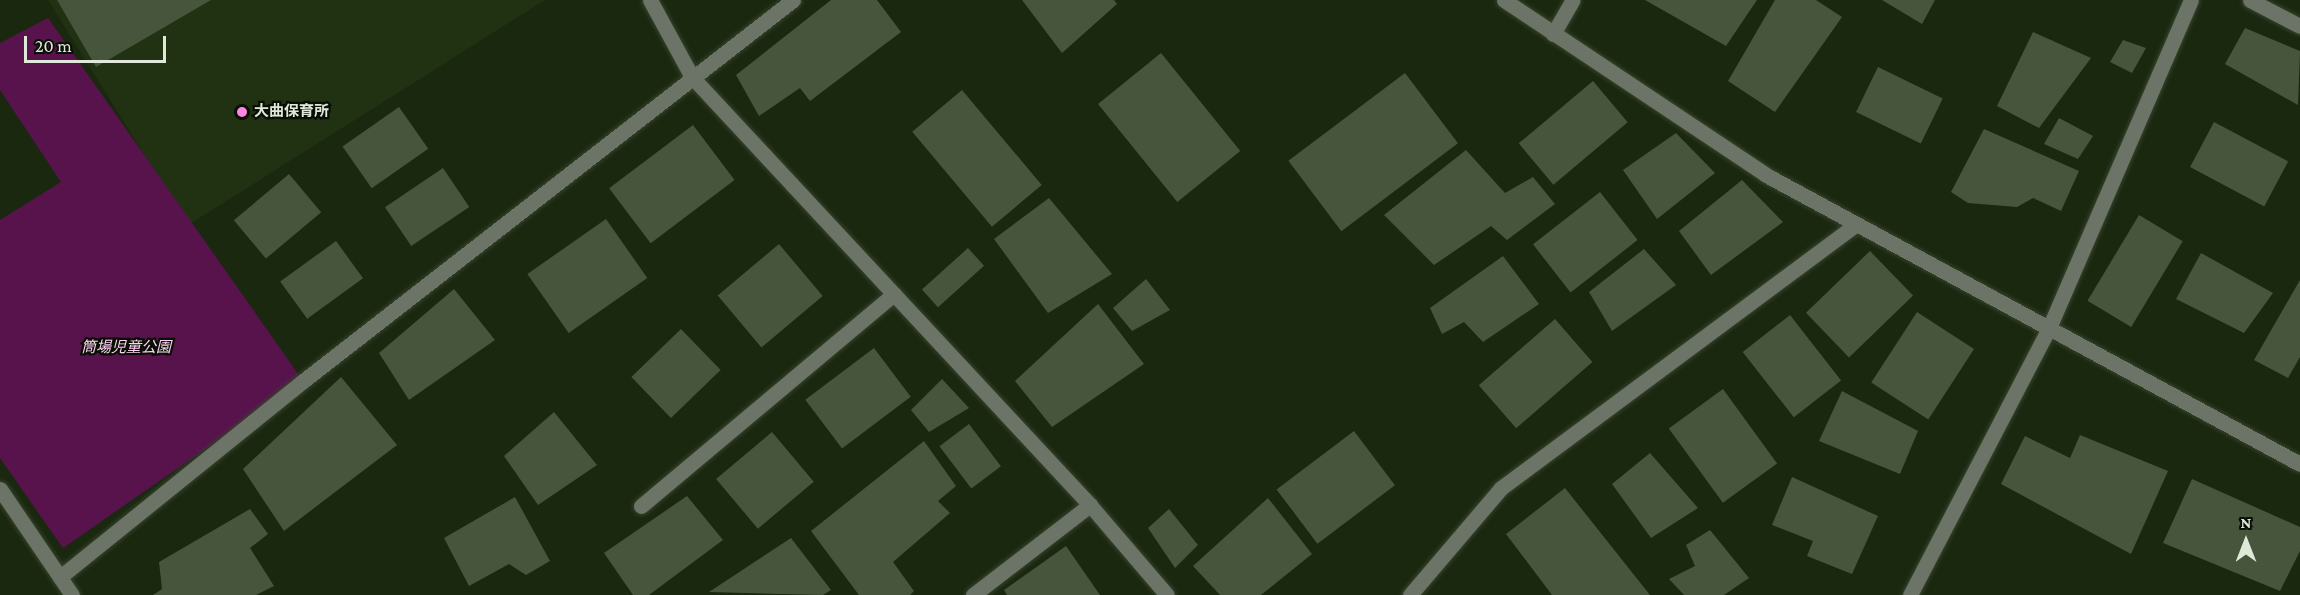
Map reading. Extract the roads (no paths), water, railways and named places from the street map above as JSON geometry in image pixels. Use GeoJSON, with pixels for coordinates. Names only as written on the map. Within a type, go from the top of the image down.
{"type":"FeatureCollection","features":[{"type":"Feature","properties":{"kind":"street"},"geometry":{"type":"LineString","coordinates":[[650,0],[692,77],[1090,505],[1167,595]]}},
{"type":"Feature","properties":{"kind":"street"},"geometry":{"type":"LineString","coordinates":[[60,577],[303,381],[793,0]]}},
{"type":"Feature","properties":{"kind":"street"},"geometry":{"type":"LineString","coordinates":[[1504,0],[1766,175],[2300,464]]}},
{"type":"Feature","properties":{"kind":"street"},"geometry":{"type":"LineString","coordinates":[[1553,34],[1573,0]]}},
{"type":"Feature","properties":{"kind":"street"},"geometry":{"type":"LineString","coordinates":[[1910,595],[2049,328],[2191,0]]}},
{"type":"Feature","properties":{"kind":"street"},"geometry":{"type":"LineString","coordinates":[[2250,0],[2300,26]]}},
{"type":"Feature","properties":{"kind":"street"},"geometry":{"type":"LineString","coordinates":[[1410,595],[1501,488],[1856,224]]}},
{"type":"Feature","properties":{"kind":"street"},"geometry":{"type":"LineString","coordinates":[[641,506],[894,294]]}},
{"type":"Feature","properties":{"kind":"street"},"geometry":{"type":"LineString","coordinates":[[0,489],[72,595]]}},
{"type":"Feature","properties":{"kind":"street"},"geometry":{"type":"LineString","coordinates":[[973,595],[1090,505]]}},
{"type":"Feature","properties":{"kind":"place","name":"大曲保育所"},"geometry":{"type":"Point","coordinates":[242,112]}},
{"type":"Feature","properties":{"kind":"park label","name":"筒場児童公園"},"geometry":{"type":"Point","coordinates":[126,348]}}]}
